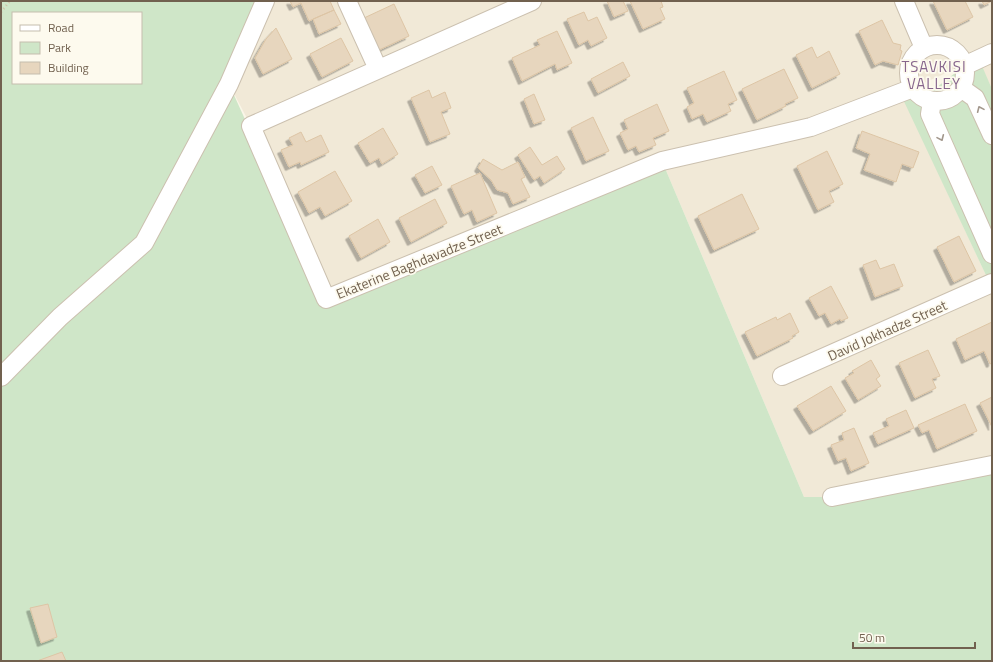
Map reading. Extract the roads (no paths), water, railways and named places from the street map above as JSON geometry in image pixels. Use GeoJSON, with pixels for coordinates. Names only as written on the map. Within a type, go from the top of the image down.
{"type":"FeatureCollection","features":[{"type":"Feature","properties":{"kind":"street"},"geometry":{"type":"LineString","coordinates":[[1,377],[60,317],[144,243],[229,84],[266,1]]}},
{"type":"Feature","properties":{"kind":"street"},"geometry":{"type":"LineString","coordinates":[[347,1],[378,69]]}},
{"type":"Feature","properties":{"kind":"street","name":"Ekaterine Baghdavadze Street"},"geometry":{"type":"LineString","coordinates":[[532,1],[251,126],[326,299],[662,161],[811,127],[913,88]]}},
{"type":"Feature","properties":{"kind":"street"},"geometry":{"type":"LineString","coordinates":[[904,1],[924,48]]}},
{"type":"Feature","properties":{"kind":"street"},"geometry":{"type":"LineString","coordinates":[[945,46],[954,51],[961,58],[964,66],[965,76],[961,88],[954,96],[946,100],[932,101],[922,98],[913,88],[909,79],[909,69],[913,60],[924,48],[945,46]]}},
{"type":"Feature","properties":{"kind":"street"},"geometry":{"type":"LineString","coordinates":[[964,66],[992,53]]}},
{"type":"Feature","properties":{"kind":"street"},"geometry":{"type":"LineString","coordinates":[[961,88],[975,98],[992,135]]}},
{"type":"Feature","properties":{"kind":"street"},"geometry":{"type":"LineString","coordinates":[[932,101],[930,114],[992,254]]}},
{"type":"Feature","properties":{"kind":"street","name":"David Jokhadze Street"},"geometry":{"type":"LineString","coordinates":[[782,376],[992,283]]}},
{"type":"Feature","properties":{"kind":"street"},"geometry":{"type":"LineString","coordinates":[[832,497],[992,465]]}},
{"type":"Feature","properties":{"kind":"district","name":"TSAVKISI VALLEY"},"geometry":{"type":"Point","coordinates":[934,74]}}]}
